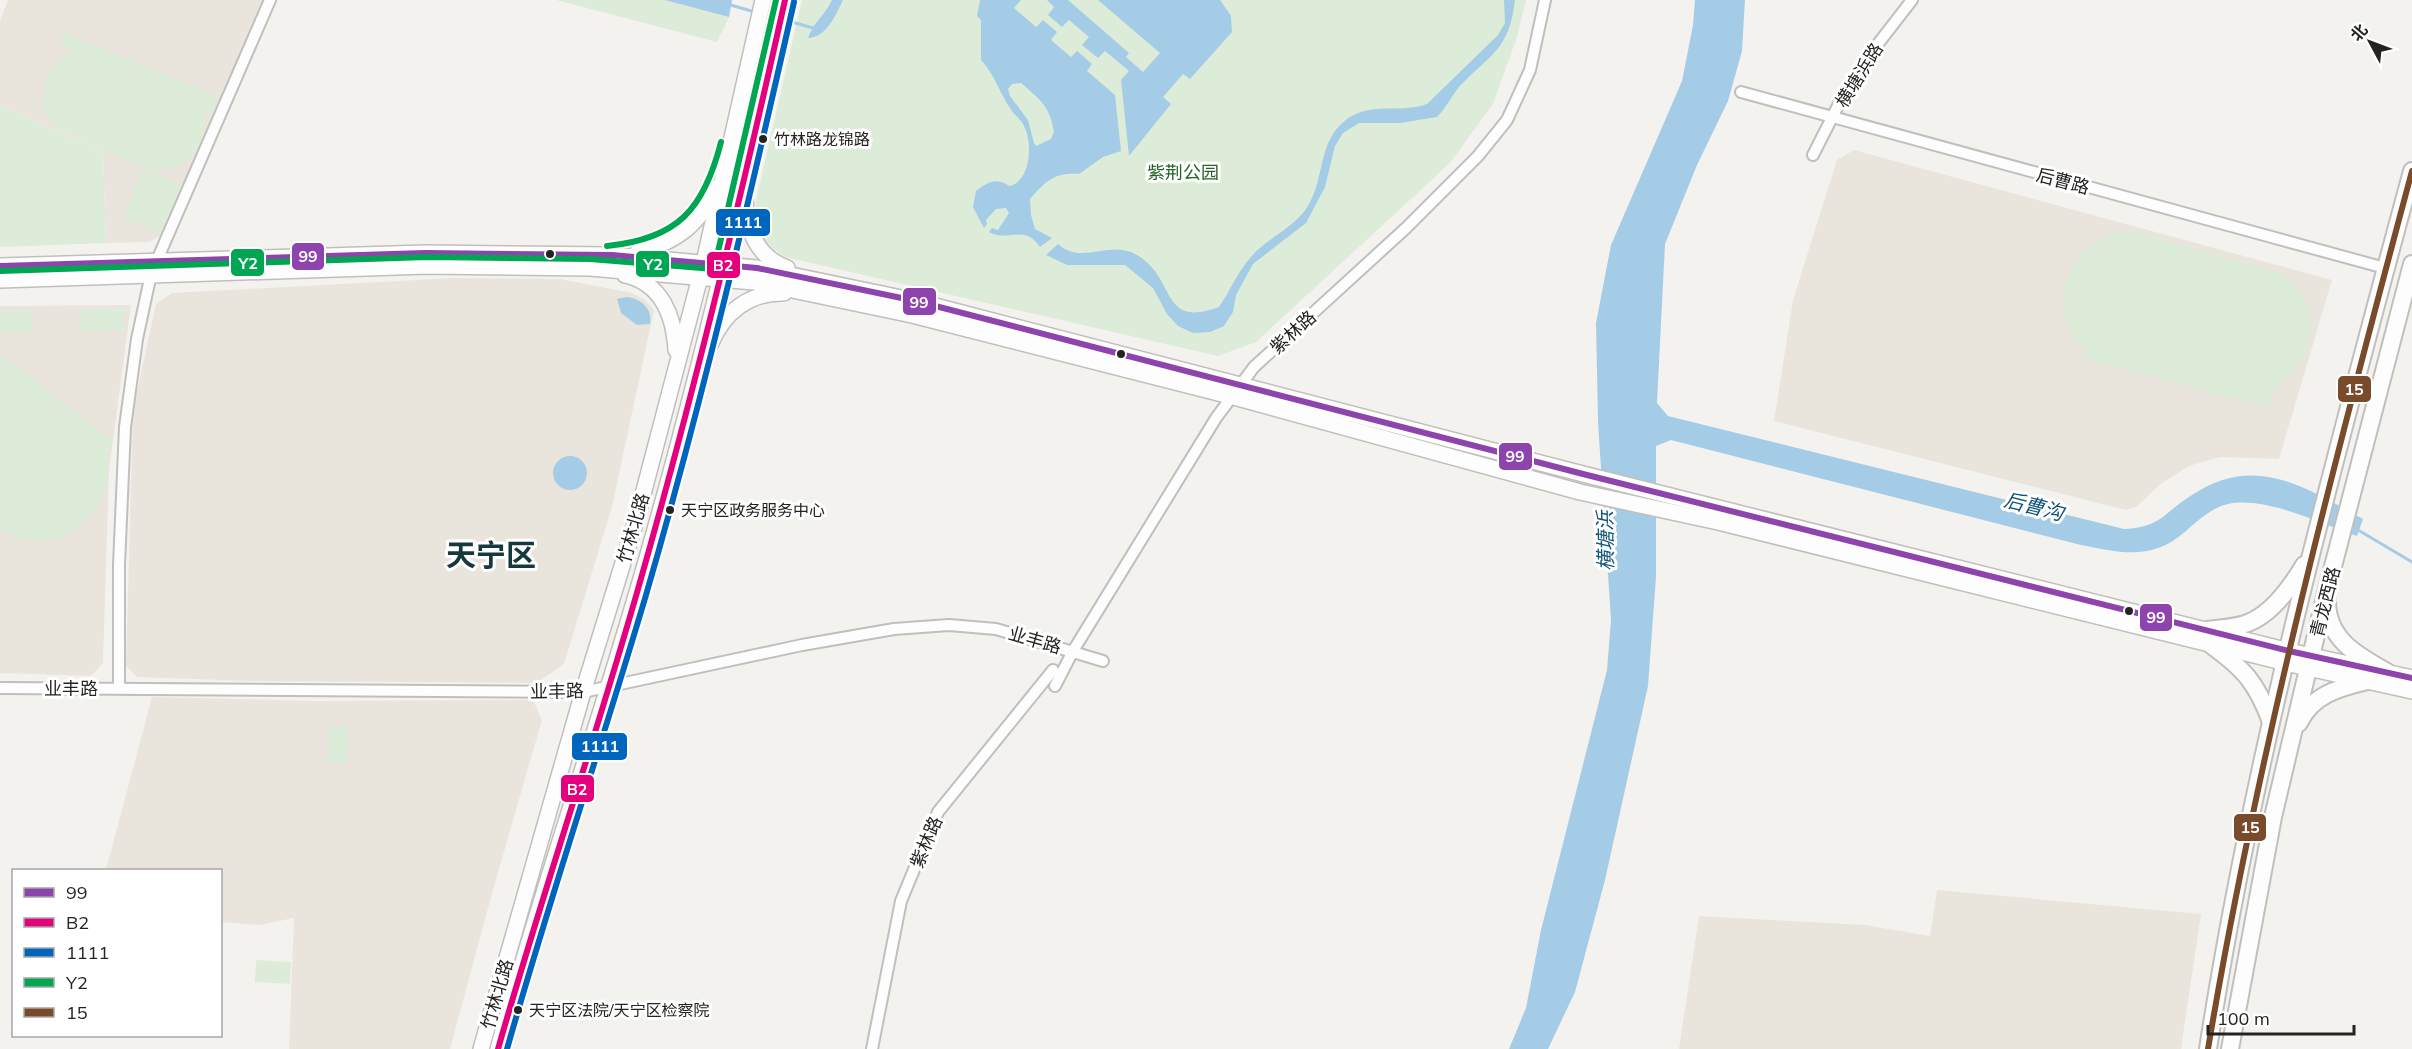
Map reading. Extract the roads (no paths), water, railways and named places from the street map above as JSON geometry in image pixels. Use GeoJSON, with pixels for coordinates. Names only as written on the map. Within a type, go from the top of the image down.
{"type":"FeatureCollection","features":[{"type":"Feature","properties":{"kind":"main road","name":"竹林北路"},"geometry":{"type":"LineString","coordinates":[[481,1049],[583,692],[636,521],[700,278],[762,3]]}},
{"type":"Feature","properties":{"kind":"main road","name":"竹林北路"},"geometry":{"type":"LineString","coordinates":[[498,1049],[656,528],[723,272],[784,6]]}},
{"type":"Feature","properties":{"kind":"main road"},"geometry":{"type":"LineString","coordinates":[[612,255],[662,246],[689,229],[710,199],[729,150]]}},
{"type":"Feature","properties":{"kind":"main road","name":"青龙西路"},"geometry":{"type":"LineString","coordinates":[[2207,1044],[2227,927],[2271,722],[2385,268],[2412,171]]}},
{"type":"Feature","properties":{"kind":"main road"},"geometry":{"type":"LineString","coordinates":[[744,180],[748,226],[759,250],[776,265],[816,287]]}},
{"type":"Feature","properties":{"kind":"main road"},"geometry":{"type":"LineString","coordinates":[[0,280],[155,267],[425,254],[612,255],[704,261],[723,272],[916,301],[1234,390],[1580,492],[1730,525],[2287,657],[2412,678]]}},
{"type":"Feature","properties":{"kind":"main road","name":"青龙西路"},"geometry":{"type":"LineString","coordinates":[[2229,1049],[2273,818],[2291,740],[2327,590],[2412,264]]}},
{"type":"Feature","properties":{"kind":"main road"},"geometry":{"type":"LineString","coordinates":[[0,266],[590,268],[700,278],[723,272]]}},
{"type":"Feature","properties":{"kind":"main road"},"geometry":{"type":"LineString","coordinates":[[590,268],[634,277],[651,288],[667,305],[674,328],[675,375]]}},
{"type":"Feature","properties":{"kind":"main road"},"geometry":{"type":"LineString","coordinates":[[695,379],[716,332],[733,310],[752,297],[816,287]]}},
{"type":"Feature","properties":{"kind":"main road"},"geometry":{"type":"LineString","coordinates":[[1234,390],[1679,497],[2209,638],[2253,681],[2271,722]]}},
{"type":"Feature","properties":{"kind":"main road"},"geometry":{"type":"LineString","coordinates":[[2209,638],[2246,624],[2271,607],[2294,583],[2314,546]]}},
{"type":"Feature","properties":{"kind":"main road"},"geometry":{"type":"LineString","coordinates":[[2327,590],[2327,616],[2335,634],[2354,653],[2387,672]]}},
{"type":"Feature","properties":{"kind":"main road"},"geometry":{"type":"LineString","coordinates":[[2310,661],[2367,681],[2412,691]]}},
{"type":"Feature","properties":{"kind":"main road"},"geometry":{"type":"LineString","coordinates":[[2291,740],[2306,710],[2324,694],[2367,681]]}},
{"type":"Feature","properties":{"kind":"street"},"geometry":{"type":"LineString","coordinates":[[119,688],[118,565],[125,426],[137,339],[155,267],[270,0]]}},
{"type":"Feature","properties":{"kind":"street","name":"紫林路"},"geometry":{"type":"LineString","coordinates":[[1055,686],[1073,651],[1234,390],[1254,367],[1406,228],[1478,156],[1507,120],[1530,70],[1545,0]]}},
{"type":"Feature","properties":{"kind":"street","name":"横塘浜路"},"geometry":{"type":"LineString","coordinates":[[1813,155],[1845,92],[1874,49],[1912,0]]}},
{"type":"Feature","properties":{"kind":"street","name":"后曹路"},"geometry":{"type":"LineString","coordinates":[[1741,92],[1832,119],[2385,268]]}},
{"type":"Feature","properties":{"kind":"street","name":"业丰路"},"geometry":{"type":"LineString","coordinates":[[0,688],[583,692],[802,645],[894,629],[949,625],[996,629],[1103,661]]}},
{"type":"Feature","properties":{"kind":"street","name":"紫林路"},"geometry":{"type":"LineString","coordinates":[[872,1049],[901,901],[938,812],[1053,670]]}},
{"type":"Feature","properties":{"kind":"water"},"geometry":{"type":"Polygon","coordinates":[[[665,0],[732,0],[729,17],[665,0]]]}},
{"type":"Feature","properties":{"kind":"water"},"geometry":{"type":"Polygon","coordinates":[[[832,0],[843,0],[825,30],[815,37],[808,38],[813,27],[832,0]]]}},
{"type":"Feature","properties":{"kind":"water"},"geometry":{"type":"Polygon","coordinates":[[[980,0],[1021,0],[1014,8],[1036,27],[1043,20],[1057,32],[1051,40],[1071,57],[1077,51],[1092,64],[1087,71],[1115,95],[1121,151],[1103,157],[1079,174],[1057,176],[1051,179],[1030,199],[1035,229],[1052,238],[1040,247],[1028,236],[1003,236],[989,232],[992,228],[998,230],[1009,213],[1006,208],[996,209],[986,220],[987,224],[984,228],[973,207],[976,191],[984,185],[996,181],[1009,186],[1022,177],[1026,170],[1029,151],[1027,133],[1023,124],[1006,102],[981,60],[981,20],[977,16],[980,0]],[[1021,83],[1012,84],[1008,89],[1010,96],[1028,120],[1036,146],[1051,139],[1054,132],[1052,123],[1046,109],[1021,83]]]}},
{"type":"Feature","properties":{"kind":"water"},"geometry":{"type":"Polygon","coordinates":[[[1047,0],[1068,0],[1129,53],[1126,57],[1143,72],[1160,53],[1098,0],[1220,0],[1231,16],[1232,32],[1190,79],[1183,74],[1163,97],[1171,104],[1129,156],[1121,80],[1129,71],[1105,51],[1098,58],[1082,45],[1089,37],[1069,20],[1062,27],[1048,15],[1054,7],[1047,0]]]}},
{"type":"Feature","properties":{"kind":"water"},"geometry":{"type":"Polygon","coordinates":[[[1504,0],[1515,0],[1512,17],[1503,41],[1459,87],[1437,117],[1400,123],[1359,123],[1343,133],[1335,146],[1325,187],[1306,223],[1253,264],[1236,295],[1233,312],[1224,326],[1210,332],[1193,333],[1178,326],[1167,314],[1153,288],[1125,265],[1067,265],[1046,255],[1058,244],[1077,253],[1106,250],[1127,251],[1150,265],[1177,306],[1186,311],[1200,312],[1219,307],[1242,268],[1257,250],[1294,222],[1306,209],[1312,198],[1330,139],[1337,128],[1347,119],[1367,110],[1417,107],[1427,104],[1498,35],[1505,23],[1504,0]]]}},
{"type":"Feature","properties":{"kind":"water"},"geometry":{"type":"Polygon","coordinates":[[[1695,0],[1745,0],[1742,51],[1728,101],[1697,165],[1665,244],[1657,403],[1668,416],[2124,529],[2137,528],[2155,522],[2192,495],[2215,483],[2237,477],[2258,476],[2279,479],[2300,486],[2363,519],[2357,536],[2276,507],[2243,503],[2228,504],[2211,511],[2173,541],[2161,547],[2149,551],[2123,552],[2081,545],[1671,440],[1656,446],[1656,577],[1648,686],[1605,880],[1575,992],[1548,1049],[1509,1049],[1526,1008],[1541,930],[1607,670],[1611,620],[1598,422],[1596,323],[1611,245],[1682,81],[1693,25],[1695,0]]]}},
{"type":"Feature","properties":{"kind":"water"},"geometry":{"type":"Polygon","coordinates":[[[626,297],[636,299],[644,305],[649,313],[650,324],[637,325],[621,313],[617,299],[626,297]]]}},
{"type":"Feature","properties":{"kind":"water"},"geometry":{"type":"Polygon","coordinates":[[[570,456],[582,461],[587,473],[582,485],[570,490],[558,485],[553,473],[558,461],[570,456]]]}},
{"type":"Feature","properties":{"kind":"waterway"},"geometry":{"type":"LineString","coordinates":[[727,4],[755,12]]}},
{"type":"Feature","properties":{"kind":"waterway"},"geometry":{"type":"LineString","coordinates":[[785,20],[813,28]]}},
{"type":"Feature","properties":{"kind":"waterway","name":"后曹沟"},"geometry":{"type":"LineString","coordinates":[[2358,530],[2412,562]]}},
{"type":"Feature","properties":{"kind":"place","name":"竹林路龙锦路"},"geometry":{"type":"Point","coordinates":[763,139]}},
{"type":"Feature","properties":{"kind":"place","name":"天宁区政务服务中心"},"geometry":{"type":"Point","coordinates":[670,510]}},
{"type":"Feature","properties":{"kind":"place","name":"天宁区法院/天宁区检察院"},"geometry":{"type":"Point","coordinates":[518,1010]}},
{"type":"Feature","properties":{"kind":"district","name":"天宁区"},"geometry":{"type":"Point","coordinates":[491,555]}},
{"type":"Feature","properties":{"kind":"park label","name":"紫荆公园"},"geometry":{"type":"Point","coordinates":[1183,172]}},
{"type":"Feature","properties":{"kind":"water label","name":"横塘浜"},"geometry":{"type":"Point","coordinates":[1605,541]}}]}
